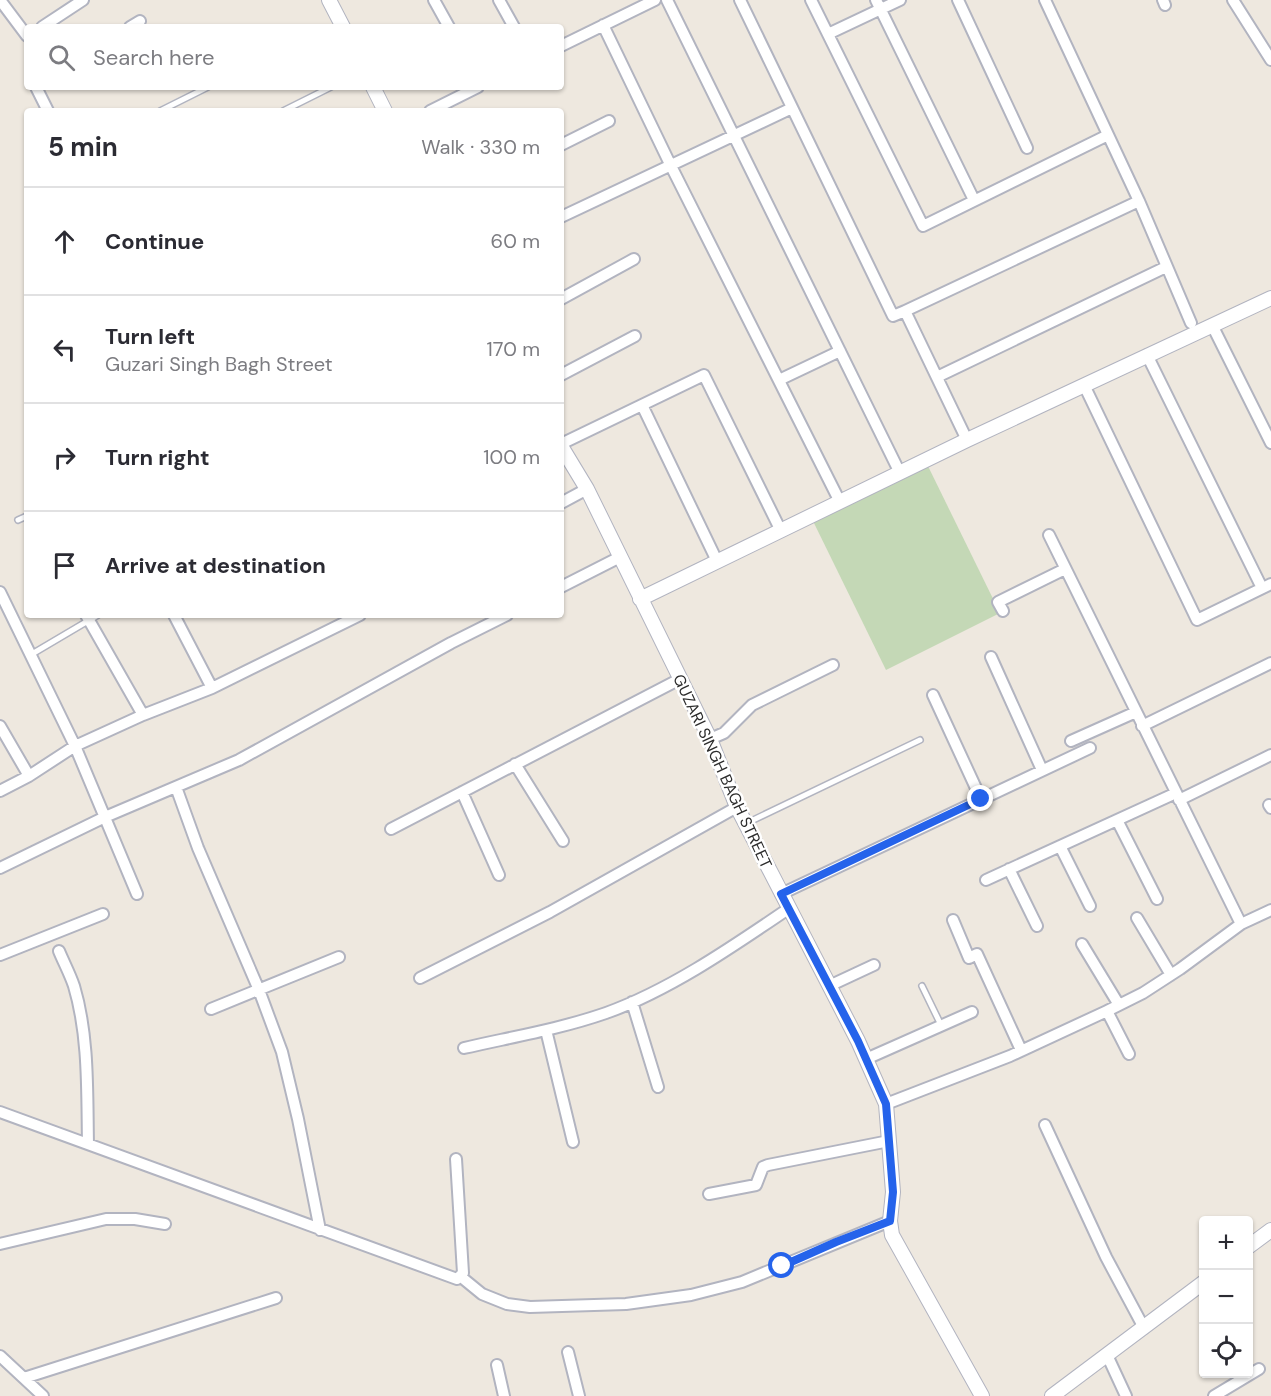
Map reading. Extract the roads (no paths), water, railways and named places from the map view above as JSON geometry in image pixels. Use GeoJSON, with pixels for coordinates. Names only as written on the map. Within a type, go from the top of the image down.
{"type":"FeatureCollection","features":[{"type":"Feature","properties":{"kind":"street"},"geometry":{"type":"LineString","coordinates":[[0,0],[24,32]]}},
{"type":"Feature","properties":{"kind":"street"},"geometry":{"type":"LineString","coordinates":[[47,24],[83,0]]}},
{"type":"Feature","properties":{"kind":"street"},"geometry":{"type":"LineString","coordinates":[[329,0],[338,24]]}},
{"type":"Feature","properties":{"kind":"street"},"geometry":{"type":"LineString","coordinates":[[434,0],[447,24]]}},
{"type":"Feature","properties":{"kind":"street"},"geometry":{"type":"LineString","coordinates":[[499,0],[512,24]]}},
{"type":"Feature","properties":{"kind":"street"},"geometry":{"type":"LineString","coordinates":[[564,44],[655,0]]}},
{"type":"Feature","properties":{"kind":"street"},"geometry":{"type":"LineString","coordinates":[[667,0],[900,472]]}},
{"type":"Feature","properties":{"kind":"street"},"geometry":{"type":"LineString","coordinates":[[740,0],[893,316],[1139,201]]}},
{"type":"Feature","properties":{"kind":"street"},"geometry":{"type":"LineString","coordinates":[[811,0],[921,224],[926,226],[1108,135]]}},
{"type":"Feature","properties":{"kind":"street"},"geometry":{"type":"LineString","coordinates":[[828,34],[878,5],[900,0]]}},
{"type":"Feature","properties":{"kind":"street"},"geometry":{"type":"LineString","coordinates":[[958,0],[1027,148]]}},
{"type":"Feature","properties":{"kind":"street"},"geometry":{"type":"LineString","coordinates":[[1045,0],[1139,201],[1191,323]]}},
{"type":"Feature","properties":{"kind":"street"},"geometry":{"type":"LineString","coordinates":[[1233,0],[1267,44],[1271,60]]}},
{"type":"Feature","properties":{"kind":"street"},"geometry":{"type":"LineString","coordinates":[[878,5],[974,200]]}},
{"type":"Feature","properties":{"kind":"street"},"geometry":{"type":"LineString","coordinates":[[135,24],[140,21]]}},
{"type":"Feature","properties":{"kind":"street"},"geometry":{"type":"LineString","coordinates":[[603,25],[670,164],[840,502]]}},
{"type":"Feature","properties":{"kind":"street"},"geometry":{"type":"LineString","coordinates":[[38,90],[46,108]]}},
{"type":"Feature","properties":{"kind":"street"},"geometry":{"type":"LineString","coordinates":[[374,90],[384,108]]}},
{"type":"Feature","properties":{"kind":"street"},"geometry":{"type":"LineString","coordinates":[[436,108],[472,90]]}},
{"type":"Feature","properties":{"kind":"street"},"geometry":{"type":"LineString","coordinates":[[564,216],[792,108]]}},
{"type":"Feature","properties":{"kind":"street"},"geometry":{"type":"LineString","coordinates":[[564,144],[609,121]]}},
{"type":"Feature","properties":{"kind":"street"},"geometry":{"type":"LineString","coordinates":[[564,297],[634,259]]}},
{"type":"Feature","properties":{"kind":"street"},"geometry":{"type":"LineString","coordinates":[[937,376],[1166,267]]}},
{"type":"Feature","properties":{"kind":"street"},"geometry":{"type":"LineString","coordinates":[[640,599],[967,440],[1271,298]]}},
{"type":"Feature","properties":{"kind":"street"},"geometry":{"type":"LineString","coordinates":[[905,311],[967,440]]}},
{"type":"Feature","properties":{"kind":"street"},"geometry":{"type":"LineString","coordinates":[[1212,326],[1271,443]]}},
{"type":"Feature","properties":{"kind":"street"},"geometry":{"type":"LineString","coordinates":[[564,373],[635,336]]}},
{"type":"Feature","properties":{"kind":"street"},"geometry":{"type":"LineString","coordinates":[[778,380],[840,351]]}},
{"type":"Feature","properties":{"kind":"street"},"geometry":{"type":"LineString","coordinates":[[1084,385],[1197,620],[1266,586],[1147,355]]}},
{"type":"Feature","properties":{"kind":"street"},"geometry":{"type":"LineString","coordinates":[[564,444],[704,375],[781,531]]}},
{"type":"Feature","properties":{"kind":"street"},"geometry":{"type":"LineString","coordinates":[[642,405],[717,561]]}},
{"type":"Feature","properties":{"kind":"street","name":"GUZARI SINGH BAGH STREET"},"geometry":{"type":"LineString","coordinates":[[564,450],[587,489],[710,740],[737,807],[866,1059],[886,1104],[893,1192],[890,1221],[892,1235],[982,1396]]}},
{"type":"Feature","properties":{"kind":"street"},"geometry":{"type":"LineString","coordinates":[[564,501],[587,489]]}},
{"type":"Feature","properties":{"kind":"street"},"geometry":{"type":"LineString","coordinates":[[1049,535],[1240,924]]}},
{"type":"Feature","properties":{"kind":"street"},"geometry":{"type":"LineString","coordinates":[[564,585],[620,557]]}},
{"type":"Feature","properties":{"kind":"street"},"geometry":{"type":"LineString","coordinates":[[1003,611],[998,602],[1065,568]]}},
{"type":"Feature","properties":{"kind":"street"},"geometry":{"type":"LineString","coordinates":[[0,592],[75,746],[137,894]]}},
{"type":"Feature","properties":{"kind":"street"},"geometry":{"type":"LineString","coordinates":[[176,618],[212,688]]}},
{"type":"Feature","properties":{"kind":"street"},"geometry":{"type":"LineString","coordinates":[[0,791],[29,776],[75,746],[143,715],[212,688],[354,618]]}},
{"type":"Feature","properties":{"kind":"street"},"geometry":{"type":"LineString","coordinates":[[0,868],[105,817],[239,760],[451,643],[501,618]]}},
{"type":"Feature","properties":{"kind":"street"},"geometry":{"type":"LineString","coordinates":[[87,619],[143,715]]}},
{"type":"Feature","properties":{"kind":"street"},"geometry":{"type":"LineString","coordinates":[[992,657],[1042,770]]}},
{"type":"Feature","properties":{"kind":"street"},"geometry":{"type":"LineString","coordinates":[[1142,726],[1271,663]]}},
{"type":"Feature","properties":{"kind":"street"},"geometry":{"type":"LineString","coordinates":[[710,740],[724,733],[752,705],[833,665]]}},
{"type":"Feature","properties":{"kind":"street"},"geometry":{"type":"LineString","coordinates":[[391,829],[680,679]]}},
{"type":"Feature","properties":{"kind":"street"},"geometry":{"type":"LineString","coordinates":[[933,695],[981,799]]}},
{"type":"Feature","properties":{"kind":"street"},"geometry":{"type":"LineString","coordinates":[[1071,741],[1136,712]]}},
{"type":"Feature","properties":{"kind":"street"},"geometry":{"type":"LineString","coordinates":[[0,726],[29,776]]}},
{"type":"Feature","properties":{"kind":"street"},"geometry":{"type":"LineString","coordinates":[[781,894],[1090,748]]}},
{"type":"Feature","properties":{"kind":"street"},"geometry":{"type":"LineString","coordinates":[[986,880],[1117,820],[1178,797],[1271,755]]}},
{"type":"Feature","properties":{"kind":"street"},"geometry":{"type":"LineString","coordinates":[[515,764],[563,840]]}},
{"type":"Feature","properties":{"kind":"street"},"geometry":{"type":"LineString","coordinates":[[176,787],[198,848],[259,990],[282,1052],[320,1230]]}},
{"type":"Feature","properties":{"kind":"street"},"geometry":{"type":"LineString","coordinates":[[462,792],[499,875]]}},
{"type":"Feature","properties":{"kind":"street"},"geometry":{"type":"LineString","coordinates":[[420,978],[550,912],[737,807]]}},
{"type":"Feature","properties":{"kind":"street"},"geometry":{"type":"LineString","coordinates":[[1117,820],[1157,899]]}},
{"type":"Feature","properties":{"kind":"street"},"geometry":{"type":"LineString","coordinates":[[1060,846],[1090,906]]}},
{"type":"Feature","properties":{"kind":"street"},"geometry":{"type":"LineString","coordinates":[[1009,869],[1037,926]]}},
{"type":"Feature","properties":{"kind":"street"},"geometry":{"type":"LineString","coordinates":[[464,1048],[577,1022],[632,1002],[732,948],[788,909]]}},
{"type":"Feature","properties":{"kind":"street"},"geometry":{"type":"LineString","coordinates":[[886,1104],[1021,1050],[1143,993],[1240,924],[1271,910]]}},
{"type":"Feature","properties":{"kind":"street"},"geometry":{"type":"LineString","coordinates":[[0,956],[103,914]]}},
{"type":"Feature","properties":{"kind":"street"},"geometry":{"type":"LineString","coordinates":[[1137,918],[1171,975]]}},
{"type":"Feature","properties":{"kind":"street"},"geometry":{"type":"LineString","coordinates":[[953,920],[969,958],[977,954],[1021,1050]]}},
{"type":"Feature","properties":{"kind":"street"},"geometry":{"type":"LineString","coordinates":[[1082,944],[1119,1005]]}},
{"type":"Feature","properties":{"kind":"street"},"geometry":{"type":"LineString","coordinates":[[59,951],[73,984],[81,1015],[88,1144]]}},
{"type":"Feature","properties":{"kind":"street"},"geometry":{"type":"LineString","coordinates":[[211,1009],[339,957]]}},
{"type":"Feature","properties":{"kind":"street"},"geometry":{"type":"LineString","coordinates":[[829,986],[874,964]]}},
{"type":"Feature","properties":{"kind":"street"},"geometry":{"type":"LineString","coordinates":[[632,1002],[658,1087]]}},
{"type":"Feature","properties":{"kind":"street"},"geometry":{"type":"LineString","coordinates":[[1107,1011],[1129,1054]]}},
{"type":"Feature","properties":{"kind":"street"},"geometry":{"type":"LineString","coordinates":[[866,1059],[972,1012]]}},
{"type":"Feature","properties":{"kind":"street"},"geometry":{"type":"LineString","coordinates":[[546,1030],[573,1142]]}},
{"type":"Feature","properties":{"kind":"street"},"geometry":{"type":"LineString","coordinates":[[0,1112],[457,1279],[464,1273],[456,1159]]}},
{"type":"Feature","properties":{"kind":"street"},"geometry":{"type":"LineString","coordinates":[[1045,1125],[1106,1257],[1144,1328]]}},
{"type":"Feature","properties":{"kind":"street"},"geometry":{"type":"LineString","coordinates":[[709,1194],[756,1185],[763,1167],[768,1165],[889,1141]]}},
{"type":"Feature","properties":{"kind":"street"},"geometry":{"type":"LineString","coordinates":[[0,1244],[106,1219],[135,1219],[165,1224]]}},
{"type":"Feature","properties":{"kind":"street"},"geometry":{"type":"LineString","coordinates":[[460,1276],[482,1294],[507,1304],[530,1307],[626,1304],[691,1295],[742,1282],[890,1221]]}},
{"type":"Feature","properties":{"kind":"street"},"geometry":{"type":"LineString","coordinates":[[1253,1243],[1271,1230]]}},
{"type":"Feature","properties":{"kind":"street"},"geometry":{"type":"LineString","coordinates":[[1052,1396],[1199,1285]]}},
{"type":"Feature","properties":{"kind":"street"},"geometry":{"type":"LineString","coordinates":[[24,1378],[276,1298]]}},
{"type":"Feature","properties":{"kind":"street"},"geometry":{"type":"LineString","coordinates":[[568,1352],[579,1396]]}},
{"type":"Feature","properties":{"kind":"street"},"geometry":{"type":"LineString","coordinates":[[1107,1355],[1126,1396]]}},
{"type":"Feature","properties":{"kind":"street"},"geometry":{"type":"LineString","coordinates":[[0,1356],[43,1396]]}},
{"type":"Feature","properties":{"kind":"street"},"geometry":{"type":"LineString","coordinates":[[497,1365],[504,1396]]}},
{"type":"Feature","properties":{"kind":"street"},"geometry":{"type":"LineString","coordinates":[[1214,1396],[1259,1369]]}},
{"type":"Feature","properties":{"kind":"lane"},"geometry":{"type":"LineString","coordinates":[[166,108],[202,90]]}},
{"type":"Feature","properties":{"kind":"lane"},"geometry":{"type":"LineString","coordinates":[[289,108],[325,90]]}},
{"type":"Feature","properties":{"kind":"lane"},"geometry":{"type":"LineString","coordinates":[[18,520],[24,517]]}},
{"type":"Feature","properties":{"kind":"lane"},"geometry":{"type":"LineString","coordinates":[[32,654],[87,619]]}},
{"type":"Feature","properties":{"kind":"lane"},"geometry":{"type":"LineString","coordinates":[[746,824],[920,740]]}},
{"type":"Feature","properties":{"kind":"lane"},"geometry":{"type":"LineString","coordinates":[[922,986],[942,1025]]}}]}
